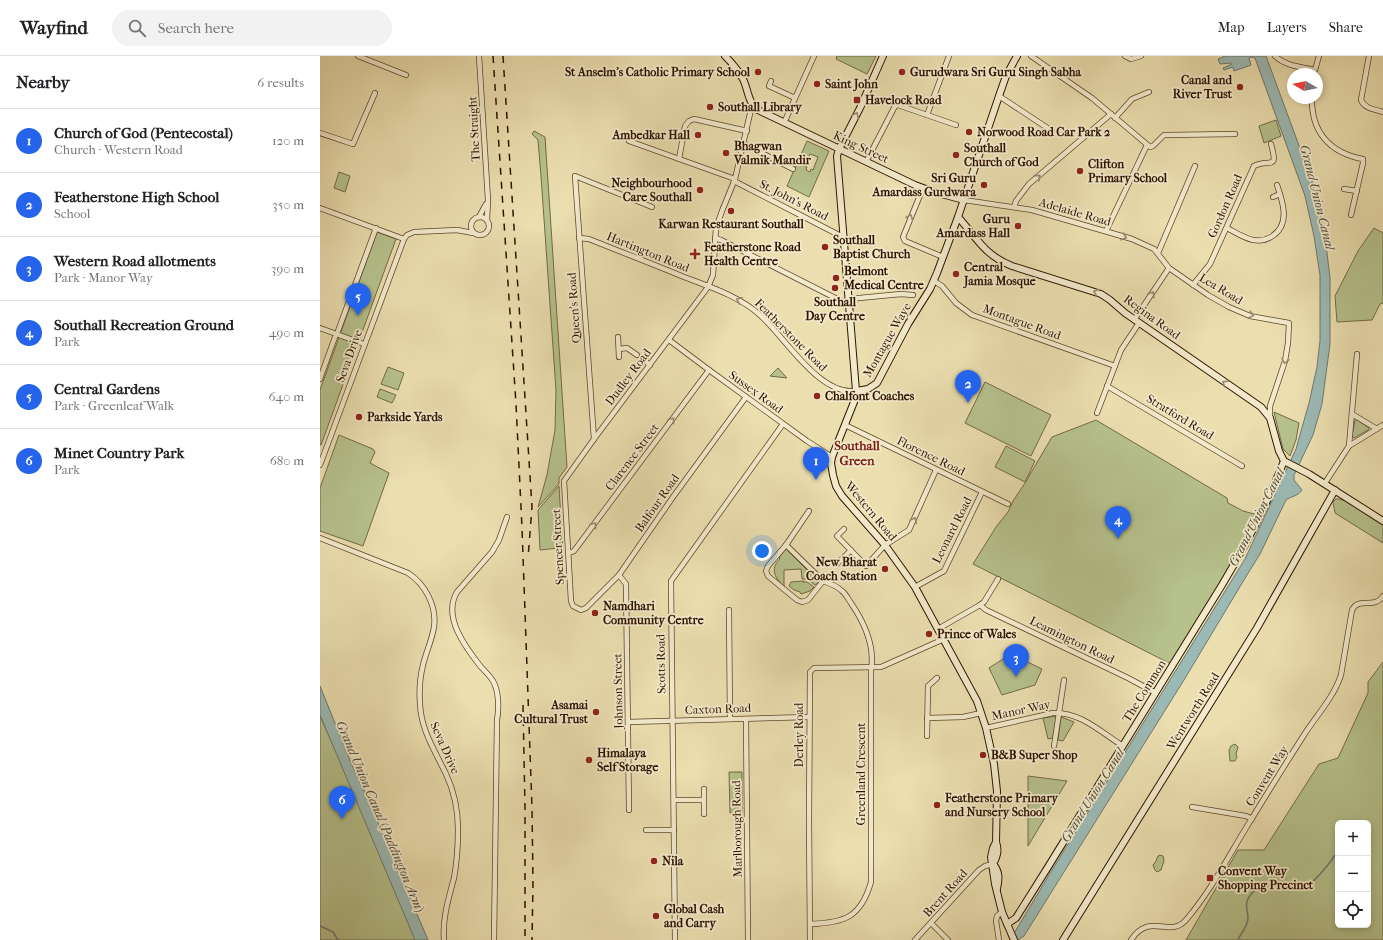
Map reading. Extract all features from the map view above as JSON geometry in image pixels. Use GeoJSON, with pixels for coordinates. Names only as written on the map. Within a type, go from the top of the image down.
{"type":"FeatureCollection","features":[{"type":"Feature","properties":{"kind":"street"},"geometry":{"type":"LineString","coordinates":[[358,56],[406,75]]}},
{"type":"Feature","properties":{"kind":"street","name":"The Straight"},"geometry":{"type":"LineString","coordinates":[[479,56],[488,200],[487,220]]}},
{"type":"Feature","properties":{"kind":"street"},"geometry":{"type":"LineString","coordinates":[[708,287],[713,275],[715,238],[722,211],[735,180],[752,105],[743,80],[735,66],[725,56]]}},
{"type":"Feature","properties":{"kind":"street"},"geometry":{"type":"LineString","coordinates":[[784,123],[814,56]]}},
{"type":"Feature","properties":{"kind":"street"},"geometry":{"type":"LineString","coordinates":[[839,149],[860,108],[883,56]]}},
{"type":"Feature","properties":{"kind":"street"},"geometry":{"type":"LineString","coordinates":[[927,115],[949,56]]}},
{"type":"Feature","properties":{"kind":"street","name":"Montague Waye"},"geometry":{"type":"LineString","coordinates":[[856,391],[868,389],[877,384],[908,324],[934,281],[958,218],[998,96],[1006,76],[1017,56]]}},
{"type":"Feature","properties":{"kind":"street"},"geometry":{"type":"LineString","coordinates":[[1031,56],[1092,98],[1150,147],[1164,135],[1235,134]]}},
{"type":"Feature","properties":{"kind":"street"},"geometry":{"type":"LineString","coordinates":[[1125,56],[1131,60],[1141,56]]}},
{"type":"Feature","properties":{"kind":"street"},"geometry":{"type":"LineString","coordinates":[[1275,56],[1279,60],[1302,68]]}},
{"type":"Feature","properties":{"kind":"street"},"geometry":{"type":"LineString","coordinates":[[1316,68],[1319,56]]}},
{"type":"Feature","properties":{"kind":"street"},"geometry":{"type":"LineString","coordinates":[[1369,56],[1361,100],[1367,108],[1383,112]]}},
{"type":"Feature","properties":{"kind":"street"},"geometry":{"type":"LineString","coordinates":[[771,81],[769,86],[795,98]]}},
{"type":"Feature","properties":{"kind":"street"},"geometry":{"type":"LineString","coordinates":[[1115,118],[1132,99],[1149,92]]}},
{"type":"Feature","properties":{"kind":"street"},"geometry":{"type":"LineString","coordinates":[[320,132],[354,144],[375,93]]}},
{"type":"Feature","properties":{"kind":"street"},"geometry":{"type":"LineString","coordinates":[[998,96],[1052,131]]}},
{"type":"Feature","properties":{"kind":"street"},"geometry":{"type":"LineString","coordinates":[[1312,104],[1315,124],[1329,144],[1339,152],[1350,157],[1363,159],[1351,215]]}},
{"type":"Feature","properties":{"kind":"street","name":"King Street"},"geometry":{"type":"LineString","coordinates":[[752,105],[758,110],[784,123],[923,188],[964,200]]}},
{"type":"Feature","properties":{"kind":"street"},"geometry":{"type":"LineString","coordinates":[[866,162],[895,106],[898,105],[956,125]]}},
{"type":"Feature","properties":{"kind":"street"},"geometry":{"type":"LineString","coordinates":[[1014,207],[1029,184],[1111,114]]}},
{"type":"Feature","properties":{"kind":"street"},"geometry":{"type":"LineString","coordinates":[[678,159],[685,126],[688,121],[694,119],[747,131]]}},
{"type":"Feature","properties":{"kind":"street","name":"St. John's Road"},"geometry":{"type":"LineString","coordinates":[[629,141],[735,180],[839,235],[844,236]]}},
{"type":"Feature","properties":{"kind":"street"},"geometry":{"type":"LineString","coordinates":[[744,144],[793,169]]}},
{"type":"Feature","properties":{"kind":"street","name":"Gordon Road"},"geometry":{"type":"LineString","coordinates":[[1193,285],[1210,264],[1254,166],[1257,164],[1271,163],[1274,160],[1271,144]]}},
{"type":"Feature","properties":{"kind":"street"},"geometry":{"type":"LineString","coordinates":[[1106,231],[1147,145]]}},
{"type":"Feature","properties":{"kind":"street","name":"Western Road"},"geometry":{"type":"LineString","coordinates":[[839,149],[837,156],[856,391],[854,402],[832,456],[831,463],[833,475],[839,491],[846,501],[885,545],[915,587],[973,691],[986,728],[994,764],[996,784],[996,842],[998,848],[993,864]]}},
{"type":"Feature","properties":{"kind":"street"},"geometry":{"type":"LineString","coordinates":[[1158,253],[1195,166]]}},
{"type":"Feature","properties":{"kind":"street","name":"Queen's Road"},"geometry":{"type":"LineString","coordinates":[[594,439],[580,254],[576,176],[652,207]]}},
{"type":"Feature","properties":{"kind":"street"},"geometry":{"type":"LineString","coordinates":[[1227,228],[1254,240],[1261,240],[1275,234],[1280,229],[1284,216],[1284,209],[1277,185]]}},
{"type":"Feature","properties":{"kind":"street"},"geometry":{"type":"LineString","coordinates":[[923,188],[903,237],[905,241],[943,257]]}},
{"type":"Feature","properties":{"kind":"street"},"geometry":{"type":"LineString","coordinates":[[1344,189],[1357,191]]}},
{"type":"Feature","properties":{"kind":"street"},"geometry":{"type":"LineString","coordinates":[[1273,197],[1280,194]]}},
{"type":"Feature","properties":{"kind":"street"},"geometry":{"type":"LineString","coordinates":[[473,233],[471,230],[471,224],[474,219],[479,217],[488,200]]}},
{"type":"Feature","properties":{"kind":"street","name":"Adelaide Road"},"geometry":{"type":"LineString","coordinates":[[964,200],[1014,207],[1042,213],[1132,239],[1158,253],[1169,268]]}},
{"type":"Feature","properties":{"kind":"street"},"geometry":{"type":"LineString","coordinates":[[320,208],[343,214],[404,239],[407,235],[414,232],[456,230],[473,233],[479,236],[487,232],[489,225],[487,220],[479,217]]}},
{"type":"Feature","properties":{"kind":"street","name":"Regina Road"},"geometry":{"type":"LineString","coordinates":[[958,218],[981,246],[999,259],[1017,267],[1101,294],[1121,310],[1265,410],[1270,418],[1279,451],[1286,462]]}},
{"type":"Feature","properties":{"kind":"street"},"geometry":{"type":"LineString","coordinates":[[456,230],[471,224]]}},
{"type":"Feature","properties":{"kind":"street"},"geometry":{"type":"LineString","coordinates":[[338,330],[376,228]]}},
{"type":"Feature","properties":{"kind":"street"},"geometry":{"type":"LineString","coordinates":[[954,229],[962,228],[969,230]]}},
{"type":"Feature","properties":{"kind":"street","name":"Hartington Road"},"geometry":{"type":"LineString","coordinates":[[579,238],[589,239],[708,287]]}},
{"type":"Feature","properties":{"kind":"street"},"geometry":{"type":"LineString","coordinates":[[715,238],[849,302],[901,294],[913,295]]}},
{"type":"Feature","properties":{"kind":"street","name":"Seva Drive"},"geometry":{"type":"LineString","coordinates":[[320,465],[404,239]]}},
{"type":"Feature","properties":{"kind":"street"},"geometry":{"type":"LineString","coordinates":[[1097,413],[1122,348],[1169,268]]}},
{"type":"Feature","properties":{"kind":"street","name":"Lea Road"},"geometry":{"type":"LineString","coordinates":[[1169,268],[1220,302],[1240,312],[1260,318],[1289,322],[1285,361],[1272,402]]}},
{"type":"Feature","properties":{"kind":"street","name":"Montague Road"},"geometry":{"type":"LineString","coordinates":[[934,281],[942,286],[956,303],[972,315],[1115,366]]}},
{"type":"Feature","properties":{"kind":"street","name":"Dudley Road"},"geometry":{"type":"LineString","coordinates":[[564,481],[708,287]]}},
{"type":"Feature","properties":{"kind":"street","name":"Featherstone Road"},"geometry":{"type":"LineString","coordinates":[[708,287],[753,308],[821,379],[840,390],[850,392],[856,391]]}},
{"type":"Feature","properties":{"kind":"street"},"geometry":{"type":"LineString","coordinates":[[320,328],[364,344]]}},
{"type":"Feature","properties":{"kind":"street"},"geometry":{"type":"LineString","coordinates":[[320,379],[335,337]]}},
{"type":"Feature","properties":{"kind":"street"},"geometry":{"type":"LineString","coordinates":[[618,337],[620,357]]}},
{"type":"Feature","properties":{"kind":"street","name":"Sussex Road"},"geometry":{"type":"LineString","coordinates":[[669,340],[783,424],[829,456],[832,456]]}},
{"type":"Feature","properties":{"kind":"street"},"geometry":{"type":"LineString","coordinates":[[619,348],[627,348],[637,355]]}},
{"type":"Feature","properties":{"kind":"street"},"geometry":{"type":"LineString","coordinates":[[1350,446],[1357,354]]}},
{"type":"Feature","properties":{"kind":"street"},"geometry":{"type":"LineString","coordinates":[[644,360],[650,365]]}},
{"type":"Feature","properties":{"kind":"street","name":"Clarence Street"},"geometry":{"type":"LineString","coordinates":[[569,553],[574,551],[709,370]]}},
{"type":"Feature","properties":{"kind":"street","name":"Stratford Road"},"geometry":{"type":"LineString","coordinates":[[1107,386],[1242,466]]}},
{"type":"Feature","properties":{"kind":"street","name":"Balfour Road"},"geometry":{"type":"LineString","coordinates":[[577,609],[581,610],[586,608],[619,575],[746,397]]}},
{"type":"Feature","properties":{"kind":"street"},"geometry":{"type":"LineString","coordinates":[[1258,405],[1265,406],[1272,402]]}},
{"type":"Feature","properties":{"kind":"street"},"geometry":{"type":"LineString","coordinates":[[1270,418],[1272,402]]}},
{"type":"Feature","properties":{"kind":"street"},"geometry":{"type":"LineString","coordinates":[[1352,414],[1376,429]]}},
{"type":"Feature","properties":{"kind":"street","name":"Scotts Road"},"geometry":{"type":"LineString","coordinates":[[675,940],[670,581],[783,424]]}},
{"type":"Feature","properties":{"kind":"street","name":"Florence Road"},"geometry":{"type":"LineString","coordinates":[[845,425],[1008,504]]}},
{"type":"Feature","properties":{"kind":"street"},"geometry":{"type":"LineString","coordinates":[[1325,483],[1350,446],[1383,425]]}},
{"type":"Feature","properties":{"kind":"street"},"geometry":{"type":"LineString","coordinates":[[1286,462],[1325,483],[1383,521]]}},
{"type":"Feature","properties":{"kind":"street","name":"The Common"},"geometry":{"type":"LineString","coordinates":[[1007,924],[1016,918],[1242,552],[1286,462]]}},
{"type":"Feature","properties":{"kind":"street"},"geometry":{"type":"LineString","coordinates":[[844,529],[837,536],[866,566],[885,545],[909,530],[936,470]]}},
{"type":"Feature","properties":{"kind":"street","name":"Spencer Street"},"geometry":{"type":"LineString","coordinates":[[564,481],[571,601],[573,606],[577,609]]}},
{"type":"Feature","properties":{"kind":"street","name":"Wentworth Road"},"geometry":{"type":"LineString","coordinates":[[1063,940],[1257,628],[1335,490]]}},
{"type":"Feature","properties":{"kind":"street","name":"Leonard Road"},"geometry":{"type":"LineString","coordinates":[[915,587],[944,571],[982,492]]}},
{"type":"Feature","properties":{"kind":"street"},"geometry":{"type":"LineString","coordinates":[[786,545],[823,581],[808,600],[802,602],[798,600],[768,576],[766,572],[768,566],[786,545],[809,510]]}},
{"type":"Feature","properties":{"kind":"street"},"geometry":{"type":"LineString","coordinates":[[494,940],[499,707],[493,680],[473,657],[457,632],[454,622],[453,606],[457,592],[492,552],[499,540],[507,517]]}},
{"type":"Feature","properties":{"kind":"street","name":"Seva Drive"},"geometry":{"type":"LineString","coordinates":[[320,538],[408,573],[424,588],[433,606],[434,628],[421,674],[420,705],[422,719],[428,739],[447,775],[454,795],[457,808],[458,829],[457,862],[446,916],[444,940]]}},
{"type":"Feature","properties":{"kind":"street"},"geometry":{"type":"LineString","coordinates":[[837,564],[851,550]]}},
{"type":"Feature","properties":{"kind":"street","name":"Johnson Street"},"geometry":{"type":"LineString","coordinates":[[619,575],[626,584],[629,810]]}},
{"type":"Feature","properties":{"kind":"street"},"geometry":{"type":"LineString","coordinates":[[938,629],[984,602],[998,579]]}},
{"type":"Feature","properties":{"kind":"street","name":"Greenland Crescent"},"geometry":{"type":"LineString","coordinates":[[810,924],[828,923],[845,919],[863,904],[871,882],[872,664],[867,634],[858,614],[843,591],[823,581]]}},
{"type":"Feature","properties":{"kind":"street","name":"Convent Way"},"geometry":{"type":"LineString","coordinates":[[1131,940],[1136,932],[1144,927],[1150,925],[1168,928],[1180,925],[1185,921],[1203,896],[1339,682],[1354,605],[1358,603],[1375,603],[1381,600],[1383,596]]}},
{"type":"Feature","properties":{"kind":"street","name":"Leamington Road"},"geometry":{"type":"LineString","coordinates":[[980,605],[986,610],[1156,693]]}},
{"type":"Feature","properties":{"kind":"street"},"geometry":{"type":"LineString","coordinates":[[729,610],[730,719]]}},
{"type":"Feature","properties":{"kind":"street","name":"Derley Road"},"geometry":{"type":"LineString","coordinates":[[810,940],[809,674],[814,668],[882,667],[944,639]]}},
{"type":"Feature","properties":{"kind":"street"},"geometry":{"type":"LineString","coordinates":[[927,736],[928,686],[937,678]]}},
{"type":"Feature","properties":{"kind":"street"},"geometry":{"type":"LineString","coordinates":[[1054,746],[1064,680]]}},
{"type":"Feature","properties":{"kind":"street","name":"Manor Way"},"geometry":{"type":"LineString","coordinates":[[986,728],[1053,712],[1060,712],[1071,714],[1082,720],[1122,746]]}},
{"type":"Feature","properties":{"kind":"street"},"geometry":{"type":"LineString","coordinates":[[927,718],[963,717],[981,713]]}},
{"type":"Feature","properties":{"kind":"street","name":"Caxton Road"},"geometry":{"type":"LineString","coordinates":[[628,722],[809,717]]}},
{"type":"Feature","properties":{"kind":"street","name":"Marlborough Road"},"geometry":{"type":"LineString","coordinates":[[746,719],[748,940]]}},
{"type":"Feature","properties":{"kind":"street"},"geometry":{"type":"LineString","coordinates":[[704,789],[704,814]]}},
{"type":"Feature","properties":{"kind":"street"},"geometry":{"type":"LineString","coordinates":[[674,800],[704,800]]}},
{"type":"Feature","properties":{"kind":"street"},"geometry":{"type":"LineString","coordinates":[[1192,807],[1246,816],[1252,819]]}},
{"type":"Feature","properties":{"kind":"street"},"geometry":{"type":"LineString","coordinates":[[646,830],[674,830]]}},
{"type":"Feature","properties":{"kind":"street"},"geometry":{"type":"LineString","coordinates":[[993,864],[998,870],[998,901],[1014,940]]}},
{"type":"Feature","properties":{"kind":"street","name":"Brent Road"},"geometry":{"type":"LineString","coordinates":[[915,940],[979,870],[985,866],[993,864]]}},
{"type":"Feature","properties":{"kind":"street"},"geometry":{"type":"LineString","coordinates":[[999,940],[996,920],[997,916],[1002,912]]}},
{"type":"Feature","properties":{"kind":"street"},"geometry":{"type":"LineString","coordinates":[[931,923],[948,940]]}},
{"type":"Feature","properties":{"kind":"green space"},"geometry":{"type":"Polygon","coordinates":[[[837,56],[876,56],[867,74],[836,59],[837,56]]]}},
{"type":"Feature","properties":{"kind":"green space"},"geometry":{"type":"Polygon","coordinates":[[[1276,120],[1281,136],[1264,143],[1259,126],[1276,120]]]}},
{"type":"Feature","properties":{"kind":"green space"},"geometry":{"type":"Polygon","coordinates":[[[534,131],[545,137],[567,467],[559,478],[559,484],[538,507],[547,475],[555,430],[556,390],[538,140],[532,134],[534,131]]]}},
{"type":"Feature","properties":{"kind":"green space"},"geometry":{"type":"Polygon","coordinates":[[[807,141],[829,151],[809,197],[787,186],[807,141]],[[810,154],[805,166],[807,167],[806,170],[810,172],[811,169],[813,170],[818,157],[810,154]]]}},
{"type":"Feature","properties":{"kind":"green space"},"geometry":{"type":"Polygon","coordinates":[[[339,172],[350,176],[345,192],[334,188],[339,172]]]}},
{"type":"Feature","properties":{"kind":"green space"},"geometry":{"type":"Polygon","coordinates":[[[1374,228],[1383,233],[1383,303],[1380,304],[1372,320],[1337,322],[1335,296],[1358,251],[1374,228]]]}},
{"type":"Feature","properties":{"kind":"green space"},"geometry":{"type":"Polygon","coordinates":[[[377,232],[396,239],[320,445],[320,390],[377,232]]]}},
{"type":"Feature","properties":{"kind":"green space"},"geometry":{"type":"Polygon","coordinates":[[[388,367],[404,373],[398,390],[381,384],[388,367]]]}},
{"type":"Feature","properties":{"kind":"green space"},"geometry":{"type":"Polygon","coordinates":[[[778,368],[787,378],[770,376],[778,368]]]}},
{"type":"Feature","properties":{"kind":"green space"},"geometry":{"type":"Polygon","coordinates":[[[985,382],[1051,415],[1031,456],[965,423],[985,382]]]}},
{"type":"Feature","properties":{"kind":"green space"},"geometry":{"type":"Polygon","coordinates":[[[380,389],[396,395],[392,403],[377,397],[380,389]]]}},
{"type":"Feature","properties":{"kind":"green space"},"geometry":{"type":"Polygon","coordinates":[[[1274,412],[1299,423],[1296,440],[1290,456],[1283,449],[1274,412]]]}},
{"type":"Feature","properties":{"kind":"green space"},"geometry":{"type":"Polygon","coordinates":[[[1096,420],[1227,498],[1228,503],[1243,511],[1258,515],[1242,551],[1173,665],[973,564],[996,527],[1008,512],[1013,501],[1052,437],[1096,420]]]}},
{"type":"Feature","properties":{"kind":"green space"},"geometry":{"type":"Polygon","coordinates":[[[1355,420],[1369,428],[1354,438],[1352,436],[1355,420]]]}},
{"type":"Feature","properties":{"kind":"green space"},"geometry":{"type":"Polygon","coordinates":[[[339,435],[373,449],[375,452],[370,463],[389,473],[363,546],[320,531],[320,488],[339,435]]]}},
{"type":"Feature","properties":{"kind":"green space"},"geometry":{"type":"Polygon","coordinates":[[[1006,446],[1035,461],[1025,482],[995,467],[1006,446]]]}},
{"type":"Feature","properties":{"kind":"green space"},"geometry":{"type":"Polygon","coordinates":[[[559,486],[563,553],[559,553],[559,548],[540,550],[538,510],[559,486]]]}},
{"type":"Feature","properties":{"kind":"green space"},"geometry":{"type":"Polygon","coordinates":[[[1336,499],[1353,505],[1383,524],[1383,543],[1335,513],[1333,502],[1336,499]]]}},
{"type":"Feature","properties":{"kind":"green space"},"geometry":{"type":"Polygon","coordinates":[[[786,549],[818,581],[818,583],[815,585],[807,579],[802,579],[801,569],[784,570],[784,587],[781,584],[776,577],[774,570],[780,559],[779,558],[786,549]]]}},
{"type":"Feature","properties":{"kind":"green space"},"geometry":{"type":"Polygon","coordinates":[[[804,581],[803,582],[807,582],[814,587],[810,591],[801,594],[789,586],[791,582],[804,581]]]}},
{"type":"Feature","properties":{"kind":"green space"},"geometry":{"type":"Polygon","coordinates":[[[1011,654],[1042,669],[1035,685],[1002,695],[989,668],[1011,654]]]}},
{"type":"Feature","properties":{"kind":"green space"},"geometry":{"type":"Polygon","coordinates":[[[1383,662],[1383,940],[1186,940],[1238,850],[1264,850],[1319,764],[1338,758],[1368,693],[1368,682],[1383,662]]]}},
{"type":"Feature","properties":{"kind":"green space"},"geometry":{"type":"Polygon","coordinates":[[[320,716],[338,755],[416,940],[320,940],[320,716]]]}},
{"type":"Feature","properties":{"kind":"green space"},"geometry":{"type":"Polygon","coordinates":[[[1057,716],[1053,738],[1048,739],[1043,718],[1057,716]]]}},
{"type":"Feature","properties":{"kind":"green space"},"geometry":{"type":"Polygon","coordinates":[[[1061,717],[1074,722],[1063,741],[1058,740],[1061,717]]]}},
{"type":"Feature","properties":{"kind":"green space"},"geometry":{"type":"Polygon","coordinates":[[[1235,744],[1238,747],[1236,754],[1237,757],[1235,761],[1230,761],[1229,750],[1231,746],[1235,744]]]}},
{"type":"Feature","properties":{"kind":"green space"},"geometry":{"type":"Polygon","coordinates":[[[729,772],[742,772],[742,813],[730,813],[729,772]]]}},
{"type":"Feature","properties":{"kind":"green space"},"geometry":{"type":"Polygon","coordinates":[[[1028,776],[1067,781],[1028,846],[1028,776]]]}},
{"type":"Feature","properties":{"kind":"green space"},"geometry":{"type":"Polygon","coordinates":[[[1160,855],[1163,856],[1164,861],[1161,870],[1157,872],[1153,865],[1160,855]]]}},
{"type":"Feature","properties":{"kind":"water"},"geometry":{"type":"Polygon","coordinates":[[[1225,56],[1266,56],[1312,181],[1325,236],[1330,278],[1330,344],[1322,404],[1313,435],[1294,475],[1294,480],[1302,490],[1297,495],[1286,500],[1260,554],[1184,680],[1024,936],[1018,940],[1010,940],[1245,559],[1296,449],[1309,403],[1317,367],[1320,341],[1320,275],[1314,236],[1305,196],[1255,58],[1249,58],[1251,65],[1234,71],[1233,67],[1224,70],[1223,68],[1232,64],[1231,63],[1220,64],[1218,59],[1225,56]]]}},
{"type":"Feature","properties":{"kind":"water"},"geometry":{"type":"Polygon","coordinates":[[[320,686],[352,765],[428,940],[415,940],[320,715],[320,686]]]}},
{"type":"Feature","properties":{"kind":"waterway"},"geometry":{"type":"LineString","coordinates":[[1238,940],[1248,921],[1246,905],[1249,897],[1256,890],[1270,884],[1293,887],[1307,885],[1319,875],[1335,855]]}},
{"type":"Feature","properties":{"kind":"waterway"},"geometry":{"type":"LineString","coordinates":[[320,926],[333,932],[338,940]]}},
{"type":"Feature","properties":{"kind":"railway"},"geometry":{"type":"LineString","coordinates":[[493,56],[516,404],[522,528],[532,808],[532,940]]}},
{"type":"Feature","properties":{"kind":"railway"},"geometry":{"type":"LineString","coordinates":[[503,56],[532,507],[528,558]]}},
{"type":"Feature","properties":{"kind":"railway"},"geometry":{"type":"LineString","coordinates":[[523,705],[525,940]]}},
{"type":"Feature","properties":{"kind":"place","name":"St Anselm's Catholic Primary School"},"geometry":{"type":"Point","coordinates":[758,72]}},
{"type":"Feature","properties":{"kind":"place","name":"Gurudwara Sri Guru Singh Sabha"},"geometry":{"type":"Point","coordinates":[902,72]}},
{"type":"Feature","properties":{"kind":"place","name":"Saint John"},"geometry":{"type":"Point","coordinates":[817,84]}},
{"type":"Feature","properties":{"kind":"place","name":"Canal and River Trust"},"geometry":{"type":"Point","coordinates":[1240,87]}},
{"type":"Feature","properties":{"kind":"place","name":"Havelock Road"},"geometry":{"type":"Point","coordinates":[857,100]}},
{"type":"Feature","properties":{"kind":"place","name":"Southall Library"},"geometry":{"type":"Point","coordinates":[710,107]}},
{"type":"Feature","properties":{"kind":"place","name":"Norwood Road Car Park 2"},"geometry":{"type":"Point","coordinates":[969,132]}},
{"type":"Feature","properties":{"kind":"place","name":"Ambedkar Hall"},"geometry":{"type":"Point","coordinates":[698,135]}},
{"type":"Feature","properties":{"kind":"place","name":"Bhagwan Valmik Mandir"},"geometry":{"type":"Point","coordinates":[726,153]}},
{"type":"Feature","properties":{"kind":"place","name":"Southall Church of God"},"geometry":{"type":"Point","coordinates":[956,155]}},
{"type":"Feature","properties":{"kind":"place","name":"Clifton Primary School"},"geometry":{"type":"Point","coordinates":[1080,171]}},
{"type":"Feature","properties":{"kind":"place","name":"Sri Guru Amardass Gurdwara"},"geometry":{"type":"Point","coordinates":[984,185]}},
{"type":"Feature","properties":{"kind":"place","name":"Neighbourhood Care Southall"},"geometry":{"type":"Point","coordinates":[700,190]}},
{"type":"Feature","properties":{"kind":"place","name":"Karwan Restaurant Southall"},"geometry":{"type":"Point","coordinates":[731,211]}},
{"type":"Feature","properties":{"kind":"place","name":"Guru Amardass Hall"},"geometry":{"type":"Point","coordinates":[1018,226]}},
{"type":"Feature","properties":{"kind":"place","name":"Southall Baptist Church"},"geometry":{"type":"Point","coordinates":[825,247]}},
{"type":"Feature","properties":{"kind":"place","name":"Featherstone Road Health Centre"},"geometry":{"type":"Point","coordinates":[695,254]}},
{"type":"Feature","properties":{"kind":"place","name":"Central Jamia Mosque"},"geometry":{"type":"Point","coordinates":[956,274]}},
{"type":"Feature","properties":{"kind":"place","name":"Belmont Medical Centre"},"geometry":{"type":"Point","coordinates":[836,278]}},
{"type":"Feature","properties":{"kind":"place","name":"Southall Day Centre"},"geometry":{"type":"Point","coordinates":[835,288]}},
{"type":"Feature","properties":{"kind":"place","name":"Central Gardens"},"geometry":{"type":"Point","coordinates":[358,316]}},
{"type":"Feature","properties":{"kind":"place","name":"Chalfont Coaches"},"geometry":{"type":"Point","coordinates":[817,396]}},
{"type":"Feature","properties":{"kind":"place","name":"Featherstone High School"},"geometry":{"type":"Point","coordinates":[968,403]}},
{"type":"Feature","properties":{"kind":"place","name":"Parkside Yards"},"geometry":{"type":"Point","coordinates":[359,417]}},
{"type":"Feature","properties":{"kind":"place","name":"Church of God (Pentecostal)"},"geometry":{"type":"Point","coordinates":[816,480]}},
{"type":"Feature","properties":{"kind":"place","name":"Southall Recreation Ground"},"geometry":{"type":"Point","coordinates":[1118,539]}},
{"type":"Feature","properties":{"kind":"place","name":"New Bharat Coach Station"},"geometry":{"type":"Point","coordinates":[885,569]}},
{"type":"Feature","properties":{"kind":"place","name":"Namdhari Community Centre"},"geometry":{"type":"Point","coordinates":[595,613]}},
{"type":"Feature","properties":{"kind":"place","name":"Prince of Wales"},"geometry":{"type":"Point","coordinates":[929,634]}},
{"type":"Feature","properties":{"kind":"place","name":"Western Road allotments"},"geometry":{"type":"Point","coordinates":[1016,677]}},
{"type":"Feature","properties":{"kind":"place","name":"Asamai Cultural Trust"},"geometry":{"type":"Point","coordinates":[596,712]}},
{"type":"Feature","properties":{"kind":"place","name":"B&B Super Shop"},"geometry":{"type":"Point","coordinates":[983,755]}},
{"type":"Feature","properties":{"kind":"place","name":"Himalaya Self Storage"},"geometry":{"type":"Point","coordinates":[589,760]}},
{"type":"Feature","properties":{"kind":"place","name":"Featherstone Primary and Nursery School"},"geometry":{"type":"Point","coordinates":[937,805]}},
{"type":"Feature","properties":{"kind":"place","name":"Minet Country Park"},"geometry":{"type":"Point","coordinates":[342,819]}},
{"type":"Feature","properties":{"kind":"place","name":"Nila"},"geometry":{"type":"Point","coordinates":[654,861]}},
{"type":"Feature","properties":{"kind":"place","name":"Convent Way Shopping Precinct"},"geometry":{"type":"Point","coordinates":[1210,878]}},
{"type":"Feature","properties":{"kind":"place","name":"Global Cash and Carry"},"geometry":{"type":"Point","coordinates":[656,916]}},
{"type":"Feature","properties":{"kind":"district","name":"Southall Green"},"geometry":{"type":"Point","coordinates":[857,452]}},
{"type":"Feature","properties":{"kind":"water label","name":"Grand Union Canal"},"geometry":{"type":"Point","coordinates":[1318,197]}},
{"type":"Feature","properties":{"kind":"water label","name":"Grand Union Canal"},"geometry":{"type":"Point","coordinates":[1256,517]}},
{"type":"Feature","properties":{"kind":"water label","name":"Grand Union Canal"},"geometry":{"type":"Point","coordinates":[1092,795]}},
{"type":"Feature","properties":{"kind":"water label","name":"Grand Union Canal (Paddington Arm)"},"geometry":{"type":"Point","coordinates":[381,816]}}]}
